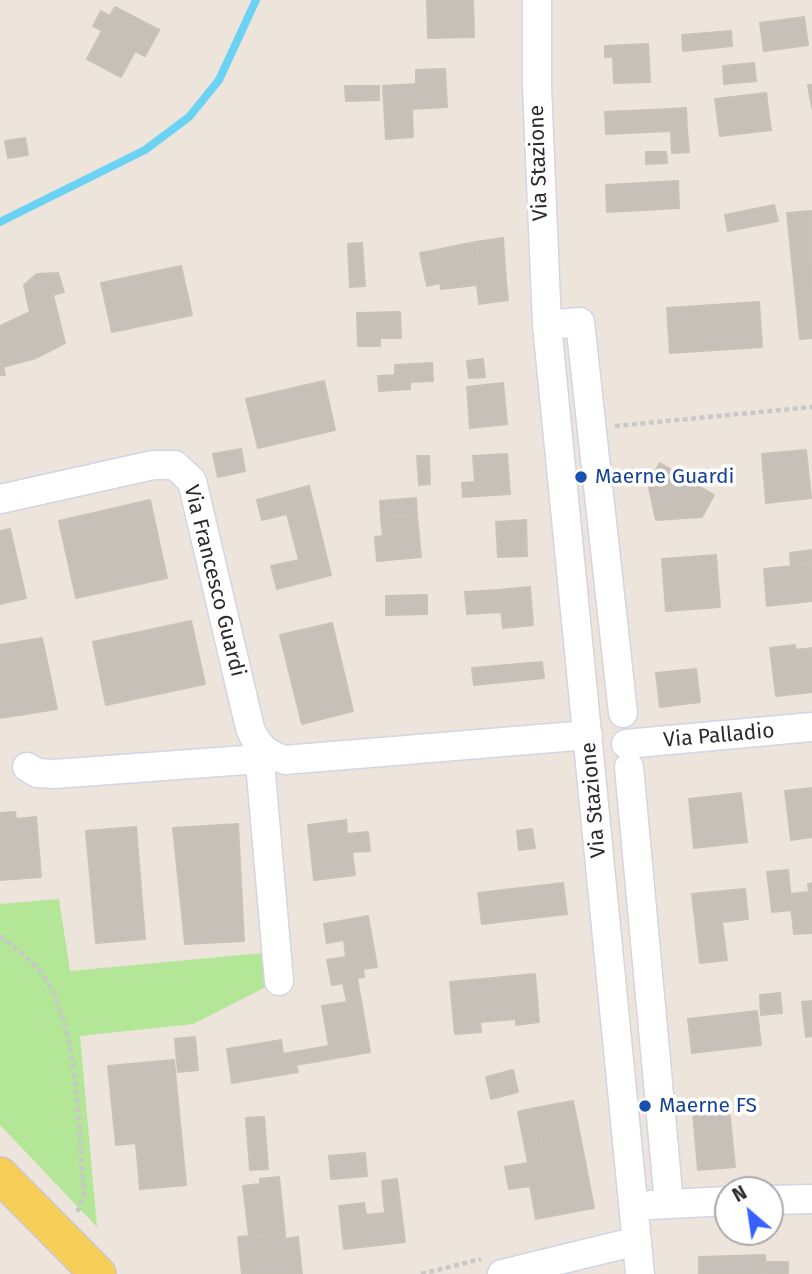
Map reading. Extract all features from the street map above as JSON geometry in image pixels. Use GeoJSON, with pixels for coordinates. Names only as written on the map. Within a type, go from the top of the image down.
{"type":"FeatureCollection","features":[{"type":"Feature","properties":{"kind":"main road"},"geometry":{"type":"LineString","coordinates":[[0,1175],[98,1274]]}},
{"type":"Feature","properties":{"kind":"street","name":"Via Stazione"},"geometry":{"type":"LineString","coordinates":[[537,0],[537,86],[547,326],[640,1274]]}},
{"type":"Feature","properties":{"kind":"street"},"geometry":{"type":"LineString","coordinates":[[27,767],[37,773],[54,774],[246,760],[263,751],[285,760],[587,725],[623,713],[580,322],[547,326]]}},
{"type":"Feature","properties":{"kind":"street","name":"Via Francesco Guardi"},"geometry":{"type":"LineString","coordinates":[[0,499],[153,465],[176,465],[192,481],[247,717],[254,738],[263,751],[261,774],[279,981]]}},
{"type":"Feature","properties":{"kind":"street","name":"Via Stazione"},"geometry":{"type":"LineString","coordinates":[[623,713],[669,1203]]}},
{"type":"Feature","properties":{"kind":"street","name":"Via Palladio"},"geometry":{"type":"LineString","coordinates":[[591,771],[627,756],[812,727]]}},
{"type":"Feature","properties":{"kind":"street"},"geometry":{"type":"LineString","coordinates":[[784,1200],[812,1199]]}},
{"type":"Feature","properties":{"kind":"street"},"geometry":{"type":"LineString","coordinates":[[633,1206],[714,1201]]}},
{"type":"Feature","properties":{"kind":"street"},"geometry":{"type":"LineString","coordinates":[[502,1274],[637,1241]]}},
{"type":"Feature","properties":{"kind":"path"},"geometry":{"type":"LineString","coordinates":[[590,428],[812,407]]}},
{"type":"Feature","properties":{"kind":"path"},"geometry":{"type":"LineString","coordinates":[[0,936],[36,967],[57,1000],[64,1019],[84,1195],[82,1208],[73,1217]]}},
{"type":"Feature","properties":{"kind":"green space"},"geometry":{"type":"Polygon","coordinates":[[[59,899],[70,971],[263,953],[266,987],[193,1024],[80,1036],[97,1227],[0,1125],[0,904],[59,899]]]}},
{"type":"Feature","properties":{"kind":"building"},"geometry":{"type":"Polygon","coordinates":[[[427,0],[473,0],[474,37],[428,38],[427,0]]]}},
{"type":"Feature","properties":{"kind":"building"},"geometry":{"type":"Polygon","coordinates":[[[115,7],[159,30],[145,56],[135,51],[121,77],[87,59],[102,31],[93,26],[101,11],[110,16],[115,7]]]}},
{"type":"Feature","properties":{"kind":"building"},"geometry":{"type":"Polygon","coordinates":[[[804,17],[808,45],[764,51],[760,23],[804,17]]]}},
{"type":"Feature","properties":{"kind":"building"},"geometry":{"type":"Polygon","coordinates":[[[731,31],[732,46],[683,51],[682,35],[731,31]]]}},
{"type":"Feature","properties":{"kind":"building"},"geometry":{"type":"Polygon","coordinates":[[[648,44],[650,82],[614,83],[613,57],[605,57],[605,46],[648,44]]]}},
{"type":"Feature","properties":{"kind":"building"},"geometry":{"type":"Polygon","coordinates":[[[754,63],[756,81],[724,84],[723,66],[754,63]]]}},
{"type":"Feature","properties":{"kind":"building"},"geometry":{"type":"Polygon","coordinates":[[[445,69],[447,107],[412,109],[413,137],[386,139],[383,86],[416,84],[416,70],[445,69]]]}},
{"type":"Feature","properties":{"kind":"building"},"geometry":{"type":"Polygon","coordinates":[[[808,85],[812,85],[812,108],[808,85]]]}},
{"type":"Feature","properties":{"kind":"building"},"geometry":{"type":"Polygon","coordinates":[[[345,86],[379,86],[379,100],[346,101],[345,86]]]}},
{"type":"Feature","properties":{"kind":"building"},"geometry":{"type":"Polygon","coordinates":[[[766,93],[771,130],[720,136],[715,99],[766,93]]]}},
{"type":"Feature","properties":{"kind":"building"},"geometry":{"type":"Polygon","coordinates":[[[686,108],[687,130],[671,131],[670,109],[686,108]]]}},
{"type":"Feature","properties":{"kind":"building"},"geometry":{"type":"Polygon","coordinates":[[[670,109],[671,131],[606,134],[605,112],[670,109]]]}},
{"type":"Feature","properties":{"kind":"building"},"geometry":{"type":"Polygon","coordinates":[[[687,130],[689,152],[672,153],[671,131],[687,130]]]}},
{"type":"Feature","properties":{"kind":"building"},"geometry":{"type":"Polygon","coordinates":[[[25,138],[28,155],[8,158],[5,141],[25,138]]]}},
{"type":"Feature","properties":{"kind":"building"},"geometry":{"type":"Polygon","coordinates":[[[646,152],[666,152],[667,163],[646,164],[646,152]]]}},
{"type":"Feature","properties":{"kind":"building"},"geometry":{"type":"Polygon","coordinates":[[[678,181],[679,208],[607,212],[606,185],[678,181]]]}},
{"type":"Feature","properties":{"kind":"building"},"geometry":{"type":"Polygon","coordinates":[[[774,205],[778,221],[728,231],[725,215],[774,205]]]}},
{"type":"Feature","properties":{"kind":"building"},"geometry":{"type":"Polygon","coordinates":[[[811,211],[812,338],[800,339],[787,213],[811,211]]]}},
{"type":"Feature","properties":{"kind":"building"},"geometry":{"type":"Polygon","coordinates":[[[503,238],[506,282],[500,283],[496,255],[478,257],[476,242],[503,238]]]}},
{"type":"Feature","properties":{"kind":"building"},"geometry":{"type":"Polygon","coordinates":[[[476,242],[478,257],[496,255],[500,283],[506,282],[508,300],[479,304],[477,285],[441,289],[437,258],[466,254],[465,244],[476,242]]]}},
{"type":"Feature","properties":{"kind":"building"},"geometry":{"type":"Polygon","coordinates":[[[362,243],[365,286],[350,287],[348,244],[362,243]]]}},
{"type":"Feature","properties":{"kind":"building"},"geometry":{"type":"Polygon","coordinates":[[[465,244],[466,254],[437,258],[436,250],[465,244]]]}},
{"type":"Feature","properties":{"kind":"building"},"geometry":{"type":"Polygon","coordinates":[[[436,250],[440,283],[427,286],[420,253],[436,250]]]}},
{"type":"Feature","properties":{"kind":"building"},"geometry":{"type":"Polygon","coordinates":[[[181,266],[192,315],[112,332],[101,283],[181,266]]]}},
{"type":"Feature","properties":{"kind":"building"},"geometry":{"type":"Polygon","coordinates":[[[58,273],[64,292],[53,295],[65,343],[36,358],[3,367],[5,375],[0,375],[0,326],[30,312],[24,285],[37,274],[58,273]]]}},
{"type":"Feature","properties":{"kind":"building"},"geometry":{"type":"Polygon","coordinates":[[[759,302],[762,347],[670,353],[667,308],[759,302]]]}},
{"type":"Feature","properties":{"kind":"building"},"geometry":{"type":"Polygon","coordinates":[[[400,312],[401,338],[380,338],[380,346],[358,346],[357,313],[400,312]]]}},
{"type":"Feature","properties":{"kind":"building"},"geometry":{"type":"Polygon","coordinates":[[[483,359],[485,377],[469,378],[467,361],[483,359]]]}},
{"type":"Feature","properties":{"kind":"building"},"geometry":{"type":"Polygon","coordinates":[[[432,363],[433,381],[410,382],[410,389],[379,391],[378,376],[395,375],[395,365],[432,363]]]}},
{"type":"Feature","properties":{"kind":"building"},"geometry":{"type":"Polygon","coordinates":[[[324,381],[335,430],[258,448],[246,399],[324,381]]]}},
{"type":"Feature","properties":{"kind":"building"},"geometry":{"type":"Polygon","coordinates":[[[503,383],[507,424],[470,428],[467,387],[503,383]]]}},
{"type":"Feature","properties":{"kind":"building"},"geometry":{"type":"Polygon","coordinates":[[[241,449],[245,471],[218,477],[213,454],[241,449]]]}},
{"type":"Feature","properties":{"kind":"building"},"geometry":{"type":"Polygon","coordinates":[[[806,450],[811,498],[766,503],[762,454],[806,450]]]}},
{"type":"Feature","properties":{"kind":"building"},"geometry":{"type":"Polygon","coordinates":[[[507,454],[510,494],[463,497],[462,483],[475,482],[473,456],[507,454]]]}},
{"type":"Feature","properties":{"kind":"building"},"geometry":{"type":"Polygon","coordinates":[[[417,456],[429,456],[430,484],[419,485],[417,456]]]}},
{"type":"Feature","properties":{"kind":"building"},"geometry":{"type":"Polygon","coordinates":[[[660,463],[714,495],[702,517],[656,520],[648,483],[660,463]]]}},
{"type":"Feature","properties":{"kind":"building"},"geometry":{"type":"Polygon","coordinates":[[[309,486],[331,575],[277,589],[271,566],[299,560],[287,514],[262,520],[257,500],[309,486]]]}},
{"type":"Feature","properties":{"kind":"building"},"geometry":{"type":"Polygon","coordinates":[[[416,498],[417,516],[381,518],[380,501],[416,498]]]}},
{"type":"Feature","properties":{"kind":"building"},"geometry":{"type":"Polygon","coordinates":[[[150,500],[167,578],[76,598],[59,521],[150,500]]]}},
{"type":"Feature","properties":{"kind":"building"},"geometry":{"type":"Polygon","coordinates":[[[417,516],[421,557],[377,561],[375,537],[383,536],[381,518],[417,516]]]}},
{"type":"Feature","properties":{"kind":"building"},"geometry":{"type":"Polygon","coordinates":[[[526,520],[527,556],[498,557],[496,522],[526,520]]]}},
{"type":"Feature","properties":{"kind":"building"},"geometry":{"type":"Polygon","coordinates":[[[10,529],[26,598],[0,604],[0,531],[10,529]]]}},
{"type":"Feature","properties":{"kind":"building"},"geometry":{"type":"Polygon","coordinates":[[[812,550],[812,564],[791,566],[790,553],[812,550]]]}},
{"type":"Feature","properties":{"kind":"building"},"geometry":{"type":"Polygon","coordinates":[[[716,555],[720,607],[666,611],[662,559],[716,555]]]}},
{"type":"Feature","properties":{"kind":"building"},"geometry":{"type":"Polygon","coordinates":[[[812,564],[812,601],[767,606],[764,569],[812,564]]]}},
{"type":"Feature","properties":{"kind":"building"},"geometry":{"type":"Polygon","coordinates":[[[530,587],[533,625],[503,628],[499,590],[530,587]]]}},
{"type":"Feature","properties":{"kind":"building"},"geometry":{"type":"Polygon","coordinates":[[[499,590],[501,612],[467,614],[465,592],[499,590]]]}},
{"type":"Feature","properties":{"kind":"building"},"geometry":{"type":"Polygon","coordinates":[[[427,595],[427,614],[386,615],[386,596],[427,595]]]}},
{"type":"Feature","properties":{"kind":"building"},"geometry":{"type":"Polygon","coordinates":[[[191,621],[205,684],[106,705],[93,642],[191,621]]]}},
{"type":"Feature","properties":{"kind":"building"},"geometry":{"type":"Polygon","coordinates":[[[332,623],[353,711],[302,724],[280,635],[332,623]]]}},
{"type":"Feature","properties":{"kind":"building"},"geometry":{"type":"Polygon","coordinates":[[[42,638],[57,709],[0,718],[0,645],[42,638]]]}},
{"type":"Feature","properties":{"kind":"building"},"geometry":{"type":"Polygon","coordinates":[[[795,645],[796,650],[812,648],[812,692],[776,696],[770,648],[795,645]]]}},
{"type":"Feature","properties":{"kind":"building"},"geometry":{"type":"Polygon","coordinates":[[[542,662],[544,678],[474,685],[472,668],[542,662]]]}},
{"type":"Feature","properties":{"kind":"building"},"geometry":{"type":"Polygon","coordinates":[[[696,669],[700,702],[660,707],[656,673],[696,669]]]}},
{"type":"Feature","properties":{"kind":"building"},"geometry":{"type":"Polygon","coordinates":[[[812,788],[812,837],[791,840],[785,791],[812,788]]]}},
{"type":"Feature","properties":{"kind":"building"},"geometry":{"type":"Polygon","coordinates":[[[741,793],[747,842],[694,848],[689,799],[741,793]]]}},
{"type":"Feature","properties":{"kind":"building"},"geometry":{"type":"Polygon","coordinates":[[[15,812],[16,819],[36,817],[41,877],[0,880],[0,813],[15,812]]]}},
{"type":"Feature","properties":{"kind":"building"},"geometry":{"type":"Polygon","coordinates":[[[346,820],[347,834],[368,832],[370,851],[352,852],[355,875],[314,880],[308,825],[346,820]]]}},
{"type":"Feature","properties":{"kind":"building"},"geometry":{"type":"Polygon","coordinates":[[[238,824],[244,941],[185,944],[173,828],[238,824]]]}},
{"type":"Feature","properties":{"kind":"building"},"geometry":{"type":"Polygon","coordinates":[[[136,827],[145,939],[96,943],[86,831],[136,827]]]}},
{"type":"Feature","properties":{"kind":"building"},"geometry":{"type":"Polygon","coordinates":[[[532,829],[535,848],[519,850],[517,831],[532,829]]]}},
{"type":"Feature","properties":{"kind":"building"},"geometry":{"type":"Polygon","coordinates":[[[788,870],[792,910],[772,912],[767,872],[788,870]]]}},
{"type":"Feature","properties":{"kind":"building"},"geometry":{"type":"Polygon","coordinates":[[[563,883],[567,914],[482,924],[478,893],[563,883]]]}},
{"type":"Feature","properties":{"kind":"building"},"geometry":{"type":"Polygon","coordinates":[[[812,883],[812,933],[794,934],[790,894],[809,892],[808,884],[812,883]]]}},
{"type":"Feature","properties":{"kind":"building"},"geometry":{"type":"Polygon","coordinates":[[[745,889],[748,919],[722,922],[727,960],[700,963],[692,894],[745,889]]]}},
{"type":"Feature","properties":{"kind":"building"},"geometry":{"type":"Polygon","coordinates":[[[368,916],[377,967],[363,969],[364,977],[357,978],[370,1052],[296,1065],[298,1072],[232,1083],[227,1049],[281,1040],[283,1054],[329,1046],[322,1006],[347,1002],[343,983],[332,985],[327,960],[346,957],[344,940],[327,943],[324,924],[368,916]]]}},
{"type":"Feature","properties":{"kind":"building"},"geometry":{"type":"Polygon","coordinates":[[[535,974],[539,1022],[516,1025],[516,1019],[480,1022],[481,1032],[455,1034],[450,982],[535,974]]]}},
{"type":"Feature","properties":{"kind":"building"},"geometry":{"type":"Polygon","coordinates":[[[780,993],[782,1013],[761,1015],[760,995],[780,993]]]}},
{"type":"Feature","properties":{"kind":"building"},"geometry":{"type":"Polygon","coordinates":[[[812,1001],[812,1036],[806,1037],[802,1002],[812,1001]]]}},
{"type":"Feature","properties":{"kind":"building"},"geometry":{"type":"Polygon","coordinates":[[[757,1011],[761,1045],[692,1053],[688,1019],[757,1011]]]}},
{"type":"Feature","properties":{"kind":"building"},"geometry":{"type":"Polygon","coordinates":[[[195,1037],[198,1070],[178,1072],[175,1039],[195,1037]]]}},
{"type":"Feature","properties":{"kind":"building"},"geometry":{"type":"Polygon","coordinates":[[[174,1060],[186,1185],[140,1189],[136,1143],[116,1145],[108,1066],[174,1060]]]}},
{"type":"Feature","properties":{"kind":"building"},"geometry":{"type":"Polygon","coordinates":[[[513,1070],[518,1092],[491,1099],[486,1077],[513,1070]]]}},
{"type":"Feature","properties":{"kind":"building"},"geometry":{"type":"Polygon","coordinates":[[[573,1101],[583,1151],[567,1154],[577,1211],[536,1219],[530,1186],[509,1189],[505,1167],[545,1160],[535,1108],[573,1101]]]}},
{"type":"Feature","properties":{"kind":"building"},"geometry":{"type":"Polygon","coordinates":[[[535,1108],[545,1160],[528,1163],[518,1112],[535,1108]]]}},
{"type":"Feature","properties":{"kind":"building"},"geometry":{"type":"Polygon","coordinates":[[[729,1109],[735,1167],[698,1170],[693,1112],[729,1109]]]}},
{"type":"Feature","properties":{"kind":"building"},"geometry":{"type":"Polygon","coordinates":[[[264,1117],[268,1169],[250,1170],[246,1118],[264,1117]]]}},
{"type":"Feature","properties":{"kind":"building"},"geometry":{"type":"Polygon","coordinates":[[[583,1151],[594,1208],[577,1211],[567,1154],[583,1151]]]}},
{"type":"Feature","properties":{"kind":"building"},"geometry":{"type":"Polygon","coordinates":[[[365,1153],[367,1176],[331,1179],[329,1156],[365,1153]]]}},
{"type":"Feature","properties":{"kind":"building"},"geometry":{"type":"Polygon","coordinates":[[[279,1177],[285,1233],[249,1236],[243,1186],[260,1184],[260,1179],[279,1177]]]}},
{"type":"Feature","properties":{"kind":"building"},"geometry":{"type":"Polygon","coordinates":[[[397,1179],[405,1242],[344,1249],[339,1206],[364,1203],[366,1215],[385,1213],[382,1181],[397,1179]]]}},
{"type":"Feature","properties":{"kind":"building"},"geometry":{"type":"Polygon","coordinates":[[[285,1233],[285,1239],[298,1237],[302,1274],[242,1274],[238,1237],[285,1233]]]}},
{"type":"Feature","properties":{"kind":"building"},"geometry":{"type":"Polygon","coordinates":[[[765,1255],[766,1274],[699,1274],[699,1257],[765,1255]]]}},
{"type":"Feature","properties":{"kind":"building"},"geometry":{"type":"Polygon","coordinates":[[[765,1262],[788,1262],[788,1274],[766,1274],[765,1262]]]}},
{"type":"Feature","properties":{"kind":"waterway"},"geometry":{"type":"LineString","coordinates":[[0,222],[145,150],[189,117],[219,80],[256,0]]}},
{"type":"Feature","properties":{"kind":"place","name":"Maerne Guardi"},"geometry":{"type":"Point","coordinates":[581,477]}},
{"type":"Feature","properties":{"kind":"place","name":"Maerne FS"},"geometry":{"type":"Point","coordinates":[645,1106]}}]}
